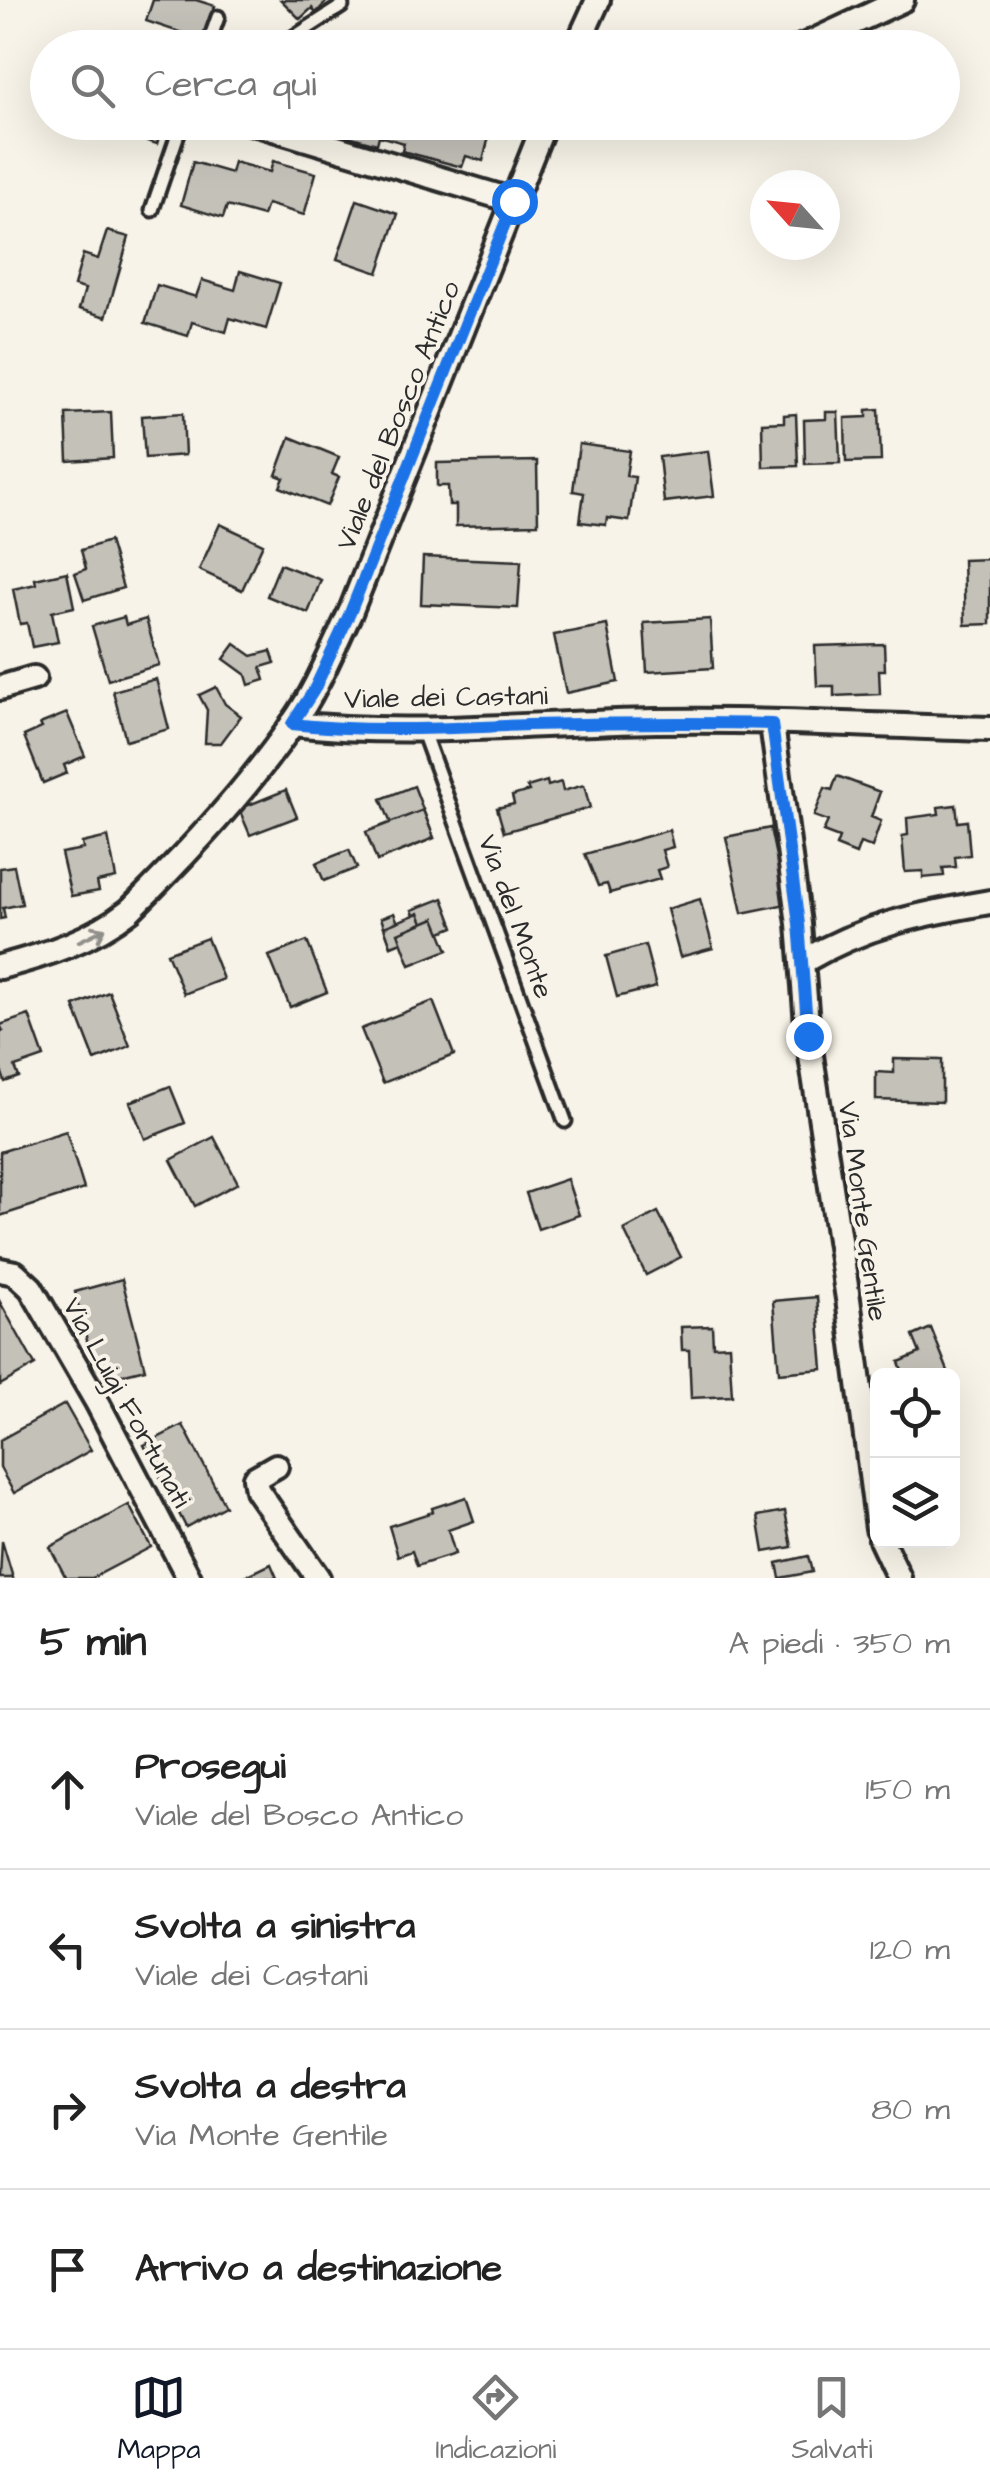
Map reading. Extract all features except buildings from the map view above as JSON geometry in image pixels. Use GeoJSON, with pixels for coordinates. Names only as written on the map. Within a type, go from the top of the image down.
{"type":"FeatureCollection","features":[{"type":"Feature","properties":{"kind":"street"},"geometry":{"type":"LineString","coordinates":[[586,30],[598,0]]}},
{"type":"Feature","properties":{"kind":"street"},"geometry":{"type":"LineString","coordinates":[[838,30],[902,0]]}},
{"type":"Feature","properties":{"kind":"street"},"geometry":{"type":"LineString","coordinates":[[310,140],[514,201]]}},
{"type":"Feature","properties":{"kind":"street","name":"Viale del Bosco Antico"},"geometry":{"type":"LineString","coordinates":[[292,724],[314,690],[350,613],[538,140]]}},
{"type":"Feature","properties":{"kind":"street"},"geometry":{"type":"LineString","coordinates":[[0,688],[34,678]]}},
{"type":"Feature","properties":{"kind":"street","name":"Viale dei Castani"},"geometry":{"type":"LineString","coordinates":[[292,724],[422,729],[659,721],[990,729]]}},
{"type":"Feature","properties":{"kind":"street"},"geometry":{"type":"LineString","coordinates":[[0,966],[76,942],[113,924],[130,910],[237,792],[292,724]]}},
{"type":"Feature","properties":{"kind":"street","name":"Via Monte Gentile"},"geometry":{"type":"LineString","coordinates":[[772,724],[808,1036],[870,1467]]}},
{"type":"Feature","properties":{"kind":"street"},"geometry":{"type":"LineString","coordinates":[[802,962],[841,940],[883,924],[990,902]]}},
{"type":"Feature","properties":{"kind":"street","name":"Via Luigi Fortunati"},"geometry":{"type":"LineString","coordinates":[[0,1270],[24,1278],[31,1288],[189,1578]]}},
{"type":"Feature","properties":{"kind":"street"},"geometry":{"type":"LineString","coordinates":[[276,1466],[255,1478],[257,1490],[318,1578]]}},
{"type":"Feature","properties":{"kind":"street"},"geometry":{"type":"LineString","coordinates":[[885,1548],[899,1578]]}},
{"type":"Feature","properties":{"kind":"lane"},"geometry":{"type":"LineString","coordinates":[[305,30],[342,6]]}},
{"type":"Feature","properties":{"kind":"lane"},"geometry":{"type":"LineString","coordinates":[[214,30],[218,17]]}},
{"type":"Feature","properties":{"kind":"lane"},"geometry":{"type":"LineString","coordinates":[[152,210],[176,140]]}},
{"type":"Feature","properties":{"kind":"lane","name":"Via del Monte"},"geometry":{"type":"LineString","coordinates":[[422,729],[566,1121]]}},
{"type":"Feature","properties":{"kind":"route"},"geometry":{"type":"LineString","coordinates":[[514,201],[350,613],[314,690],[292,724],[422,729],[659,721],[772,724],[799,924],[808,1036]]}}]}
